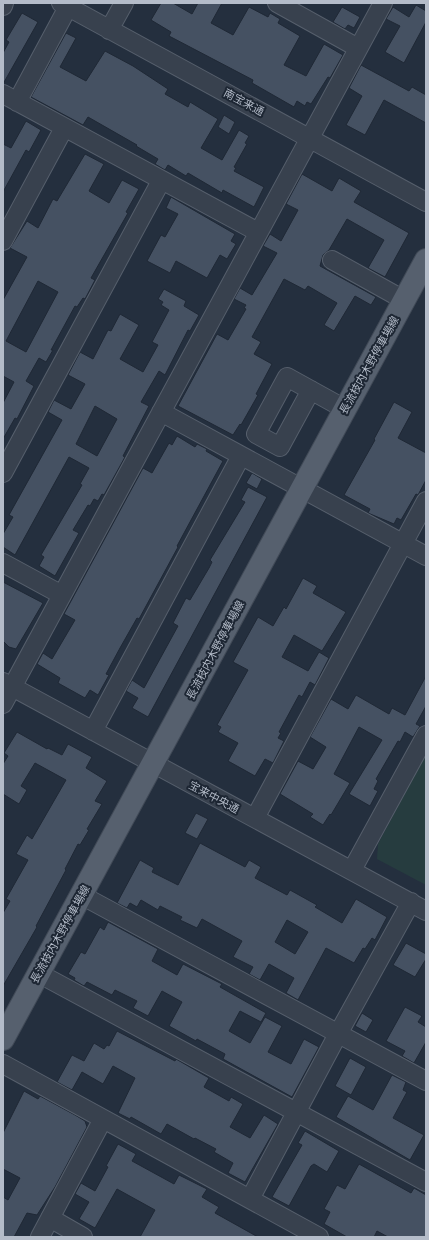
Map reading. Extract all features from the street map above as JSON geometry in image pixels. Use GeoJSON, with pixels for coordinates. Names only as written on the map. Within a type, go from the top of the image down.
{"type":"FeatureCollection","features":[{"type":"Feature","properties":{"kind":"main road","name":"長流枝内木野停車場線"},"geometry":{"type":"LineString","coordinates":[[3,1040],[426,260]]}},
{"type":"Feature","properties":{"kind":"street"},"geometry":{"type":"LineString","coordinates":[[109,30],[124,3]]}},
{"type":"Feature","properties":{"kind":"street"},"geometry":{"type":"LineString","coordinates":[[277,3],[358,48]]}},
{"type":"Feature","properties":{"kind":"street"},"geometry":{"type":"LineString","coordinates":[[3,704],[8,685],[62,595],[383,3]]}},
{"type":"Feature","properties":{"kind":"street"},"geometry":{"type":"LineString","coordinates":[[64,5],[10,98],[161,181],[258,232]]}},
{"type":"Feature","properties":{"kind":"street","name":"南宝来通"},"geometry":{"type":"LineString","coordinates":[[64,5],[311,138],[426,202]]}},
{"type":"Feature","properties":{"kind":"street"},"geometry":{"type":"LineString","coordinates":[[3,241],[64,128]]}},
{"type":"Feature","properties":{"kind":"street"},"geometry":{"type":"LineString","coordinates":[[3,473],[161,181]]}},
{"type":"Feature","properties":{"kind":"street"},"geometry":{"type":"LineString","coordinates":[[332,260],[404,300]]}},
{"type":"Feature","properties":{"kind":"street"},"geometry":{"type":"LineString","coordinates":[[311,390],[280,447],[256,434],[287,377],[311,390],[345,409]]}},
{"type":"Feature","properties":{"kind":"street"},"geometry":{"type":"LineString","coordinates":[[161,412],[426,556]]}},
{"type":"Feature","properties":{"kind":"street"},"geometry":{"type":"LineString","coordinates":[[93,731],[246,459],[264,438]]}},
{"type":"Feature","properties":{"kind":"street"},"geometry":{"type":"LineString","coordinates":[[255,818],[426,501]]}},
{"type":"Feature","properties":{"kind":"street"},"geometry":{"type":"LineString","coordinates":[[3,563],[62,595]]}},
{"type":"Feature","properties":{"kind":"street","name":"宝来中央通"},"geometry":{"type":"LineString","coordinates":[[8,685],[418,907]]}},
{"type":"Feature","properties":{"kind":"street"},"geometry":{"type":"LineString","coordinates":[[352,870],[426,735]]}},
{"type":"Feature","properties":{"kind":"street"},"geometry":{"type":"LineString","coordinates":[[81,894],[426,1082]]}},
{"type":"Feature","properties":{"kind":"street"},"geometry":{"type":"LineString","coordinates":[[250,1199],[338,1034],[418,907]]}},
{"type":"Feature","properties":{"kind":"street"},"geometry":{"type":"LineString","coordinates":[[38,973],[426,1182]]}},
{"type":"Feature","properties":{"kind":"street"},"geometry":{"type":"LineString","coordinates":[[3,1064],[250,1199],[308,1234]]}},
{"type":"Feature","properties":{"kind":"street"},"geometry":{"type":"LineString","coordinates":[[40,1237],[103,1119]]}},
{"type":"Feature","properties":{"kind":"street"},"geometry":{"type":"LineString","coordinates":[[50,1218],[83,1237]]}},
{"type":"Feature","properties":{"kind":"green space"},"geometry":{"type":"Polygon","coordinates":[[[426,754],[426,885],[377,859],[378,844],[426,754]]]}},
{"type":"Feature","properties":{"kind":"building"},"geometry":{"type":"Polygon","coordinates":[[[161,3],[173,3],[192,14],[198,3],[222,3],[211,23],[233,35],[249,7],[268,17],[270,13],[280,19],[278,23],[300,36],[284,65],[306,76],[324,44],[343,55],[330,78],[328,77],[311,104],[307,102],[305,106],[297,101],[294,107],[252,83],[253,80],[169,36],[171,32],[151,20],[161,3]]]}},
{"type":"Feature","properties":{"kind":"building"},"geometry":{"type":"Polygon","coordinates":[[[416,5],[426,11],[426,22],[404,63],[385,52],[400,26],[386,19],[393,7],[409,17],[416,5]]]}},
{"type":"Feature","properties":{"kind":"building"},"geometry":{"type":"Polygon","coordinates":[[[342,7],[360,17],[354,28],[348,25],[345,29],[333,22],[342,7]]]}},
{"type":"Feature","properties":{"kind":"building"},"geometry":{"type":"Polygon","coordinates":[[[22,13],[38,22],[3,84],[3,53],[9,42],[6,40],[22,13]]]}},
{"type":"Feature","properties":{"kind":"building"},"geometry":{"type":"Polygon","coordinates":[[[66,33],[76,38],[60,67],[86,81],[105,51],[133,66],[168,89],[165,94],[188,107],[190,102],[218,119],[201,148],[222,160],[239,130],[249,136],[245,143],[247,144],[234,167],[236,168],[234,171],[264,187],[254,207],[223,190],[222,193],[188,173],[186,176],[168,165],[165,170],[155,164],[158,159],[136,146],[137,145],[88,117],[83,125],[31,97],[66,33]]]}},
{"type":"Feature","properties":{"kind":"building"},"geometry":{"type":"Polygon","coordinates":[[[361,65],[409,91],[412,87],[426,95],[426,123],[384,100],[365,135],[346,125],[362,96],[349,88],[361,65]]]}},
{"type":"Feature","properties":{"kind":"building"},"geometry":{"type":"Polygon","coordinates":[[[224,115],[235,122],[229,134],[218,127],[224,115]]]}},
{"type":"Feature","properties":{"kind":"building"},"geometry":{"type":"Polygon","coordinates":[[[26,121],[41,130],[29,152],[26,150],[3,192],[3,144],[11,148],[26,121]]]}},
{"type":"Feature","properties":{"kind":"building"},"geometry":{"type":"Polygon","coordinates":[[[85,154],[104,164],[89,191],[109,203],[122,180],[139,189],[126,212],[128,213],[91,278],[95,280],[85,299],[83,298],[77,307],[75,306],[46,362],[39,358],[26,381],[34,386],[17,419],[15,418],[3,439],[3,403],[14,382],[3,376],[3,300],[27,257],[10,248],[27,221],[38,228],[53,199],[57,201],[85,154]],[[38,281],[6,341],[26,352],[58,292],[38,281]]]}},
{"type":"Feature","properties":{"kind":"building"},"geometry":{"type":"Polygon","coordinates":[[[302,174],[332,191],[339,178],[361,191],[354,202],[409,233],[385,277],[368,268],[384,240],[347,219],[329,250],[323,255],[320,266],[376,297],[371,305],[355,296],[334,331],[324,325],[337,303],[308,286],[305,290],[284,279],[252,337],[261,342],[254,354],[272,364],[256,394],[258,395],[241,425],[240,424],[233,435],[178,406],[217,334],[228,340],[246,309],[244,308],[246,305],[234,299],[240,288],[252,295],[277,253],[263,246],[270,234],[281,241],[298,210],[286,204],[302,174]]]}},
{"type":"Feature","properties":{"kind":"building"},"geometry":{"type":"Polygon","coordinates":[[[171,197],[235,234],[231,241],[236,244],[227,259],[220,255],[207,278],[176,261],[170,273],[147,261],[161,235],[165,237],[178,214],[166,208],[171,197]]]}},
{"type":"Feature","properties":{"kind":"building"},"geometry":{"type":"Polygon","coordinates":[[[164,289],[186,301],[184,306],[199,315],[190,331],[188,330],[165,375],[159,371],[141,402],[149,406],[123,456],[125,457],[104,495],[102,494],[98,501],[94,499],[90,506],[88,505],[73,530],[79,533],[55,576],[39,566],[44,557],[41,555],[82,485],[80,484],[89,468],[69,457],[15,555],[3,547],[3,534],[13,517],[9,515],[62,420],[48,412],[54,400],[71,409],[85,384],[68,375],[80,352],[93,359],[108,330],[111,331],[120,314],[139,325],[120,359],[143,372],[158,345],[152,342],[169,310],[161,305],[163,302],[158,299],[164,289]],[[95,406],[76,444],[97,456],[117,419],[95,406]]]}},
{"type":"Feature","properties":{"kind":"building"},"geometry":{"type":"Polygon","coordinates":[[[394,402],[412,412],[398,438],[426,453],[426,480],[401,520],[397,518],[394,524],[368,513],[370,509],[344,495],[375,440],[374,439],[394,402]]]}},
{"type":"Feature","properties":{"kind":"building"},"geometry":{"type":"Polygon","coordinates":[[[177,436],[195,447],[197,444],[207,449],[206,451],[223,461],[139,619],[137,618],[106,674],[109,675],[98,695],[90,690],[85,698],[58,683],[60,678],[37,664],[43,653],[52,659],[75,620],[64,614],[143,468],[152,473],[169,443],[172,445],[177,436]]]}},
{"type":"Feature","properties":{"kind":"building"},"geometry":{"type":"Polygon","coordinates":[[[252,473],[262,479],[257,489],[246,483],[252,473]]]}},
{"type":"Feature","properties":{"kind":"building"},"geometry":{"type":"Polygon","coordinates":[[[248,487],[267,497],[148,717],[132,708],[138,698],[126,691],[132,680],[144,688],[178,626],[173,623],[186,598],[190,600],[212,562],[210,560],[245,502],[241,500],[248,487]]]}},
{"type":"Feature","properties":{"kind":"building"},"geometry":{"type":"Polygon","coordinates":[[[303,578],[317,586],[313,593],[346,612],[322,651],[294,635],[282,657],[308,671],[319,652],[329,658],[315,685],[310,682],[302,697],[299,695],[279,732],[281,733],[278,738],[284,741],[273,763],[265,759],[255,776],[228,761],[238,743],[218,732],[221,727],[217,725],[248,670],[233,662],[258,617],[273,626],[284,607],[286,609],[303,578]]]}},
{"type":"Feature","properties":{"kind":"building"},"geometry":{"type":"Polygon","coordinates":[[[3,582],[43,603],[16,649],[9,647],[3,641],[3,582]]]}},
{"type":"Feature","properties":{"kind":"building"},"geometry":{"type":"Polygon","coordinates":[[[426,676],[426,706],[416,724],[420,726],[413,737],[405,732],[400,742],[398,741],[376,779],[378,781],[374,789],[378,791],[370,806],[349,794],[382,740],[359,727],[334,774],[350,783],[331,815],[330,814],[323,825],[310,817],[313,814],[280,794],[298,761],[313,769],[326,747],[310,737],[331,699],[348,709],[356,695],[389,714],[392,708],[405,715],[426,676]]]}},
{"type":"Feature","properties":{"kind":"building"},"geometry":{"type":"Polygon","coordinates":[[[17,732],[47,749],[48,748],[62,755],[68,744],[92,757],[86,768],[107,781],[95,801],[102,804],[87,829],[89,830],[80,845],[78,844],[36,926],[37,927],[3,986],[3,913],[10,901],[6,899],[28,860],[16,854],[27,835],[32,839],[66,780],[35,763],[21,786],[27,790],[19,804],[3,794],[3,764],[8,756],[4,753],[17,732]]]}},
{"type":"Feature","properties":{"kind":"building"},"geometry":{"type":"Polygon","coordinates":[[[196,813],[208,819],[197,839],[185,833],[196,813]]]}},
{"type":"Feature","properties":{"kind":"building"},"geometry":{"type":"Polygon","coordinates":[[[200,843],[245,867],[249,860],[261,867],[255,878],[287,895],[290,890],[317,905],[315,907],[342,923],[356,899],[387,917],[375,940],[372,938],[365,949],[363,948],[354,963],[326,948],[298,1000],[286,993],[294,978],[269,964],[260,980],[249,974],[253,967],[233,957],[242,941],[202,919],[197,928],[180,920],[182,917],[160,906],[158,910],[141,900],[137,907],[130,903],[127,908],[117,903],[140,860],[154,868],[152,872],[178,885],[200,843]],[[287,920],[275,942],[295,954],[308,932],[287,920]]]}},
{"type":"Feature","properties":{"kind":"building"},"geometry":{"type":"Polygon","coordinates":[[[108,922],[158,949],[152,961],[177,975],[183,964],[222,984],[220,987],[266,1013],[261,1022],[240,1011],[229,1031],[250,1043],[265,1017],[282,1026],[268,1052],[291,1064],[304,1039],[319,1047],[292,1097],[223,1059],[225,1054],[197,1039],[196,1041],[169,1026],[182,1002],[162,991],[148,1016],[133,1008],[137,1001],[115,990],[112,995],[87,982],[84,986],[74,980],[75,978],[68,974],[81,952],[85,954],[100,927],[104,930],[108,922]]]}},
{"type":"Feature","properties":{"kind":"building"},"geometry":{"type":"Polygon","coordinates":[[[406,943],[426,954],[426,959],[415,977],[393,965],[406,943]]]}},
{"type":"Feature","properties":{"kind":"building"},"geometry":{"type":"Polygon","coordinates":[[[405,1007],[422,1016],[418,1022],[426,1027],[426,1042],[414,1063],[402,1056],[405,1051],[386,1041],[405,1007]]]}},
{"type":"Feature","properties":{"kind":"building"},"geometry":{"type":"Polygon","coordinates":[[[362,1013],[373,1020],[366,1032],[355,1026],[362,1013]]]}},
{"type":"Feature","properties":{"kind":"building"},"geometry":{"type":"Polygon","coordinates":[[[117,1031],[175,1061],[176,1059],[209,1078],[204,1087],[229,1101],[231,1097],[243,1104],[230,1127],[250,1138],[264,1115],[278,1124],[245,1182],[228,1173],[233,1163],[214,1152],[216,1149],[167,1124],[161,1134],[131,1117],[130,1119],[118,1113],[135,1078],[113,1066],[103,1084],[82,1072],[72,1090],[57,1082],[72,1055],[84,1061],[94,1043],[104,1049],[107,1045],[109,1046],[117,1031]]]}},
{"type":"Feature","properties":{"kind":"building"},"geometry":{"type":"Polygon","coordinates":[[[350,1058],[366,1067],[351,1095],[335,1086],[350,1058]]]}},
{"type":"Feature","properties":{"kind":"building"},"geometry":{"type":"Polygon","coordinates":[[[392,1075],[406,1082],[403,1090],[407,1092],[393,1118],[424,1135],[410,1160],[336,1117],[348,1096],[373,1110],[392,1075]]]}},
{"type":"Feature","properties":{"kind":"building"},"geometry":{"type":"Polygon","coordinates":[[[24,1091],[38,1099],[40,1096],[75,1115],[85,1121],[87,1127],[55,1187],[37,1215],[27,1213],[14,1237],[3,1237],[3,1197],[8,1200],[20,1178],[3,1169],[3,1133],[24,1091]]]}},
{"type":"Feature","properties":{"kind":"building"},"geometry":{"type":"Polygon","coordinates":[[[305,1131],[339,1151],[327,1172],[314,1164],[311,1166],[289,1206],[272,1197],[302,1145],[298,1143],[305,1131]]]}},
{"type":"Feature","properties":{"kind":"building"},"geometry":{"type":"Polygon","coordinates":[[[118,1144],[136,1154],[132,1161],[174,1184],[179,1175],[207,1189],[202,1197],[219,1207],[215,1213],[258,1237],[140,1237],[155,1210],[117,1189],[95,1228],[79,1219],[89,1202],[75,1194],[81,1183],[95,1191],[118,1144]]]}},
{"type":"Feature","properties":{"kind":"building"},"geometry":{"type":"Polygon","coordinates":[[[359,1164],[411,1193],[414,1188],[426,1195],[426,1237],[388,1237],[377,1231],[374,1237],[347,1237],[324,1224],[330,1212],[324,1209],[337,1185],[345,1189],[359,1164]]]}}]}
